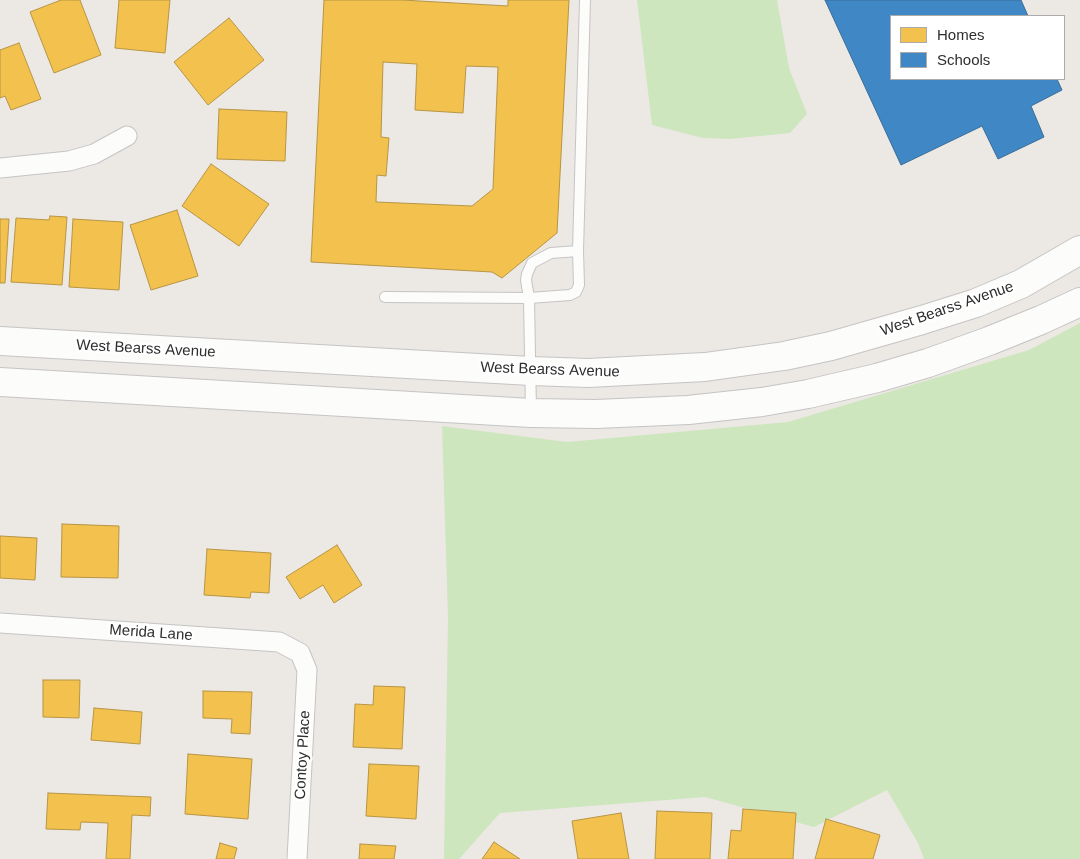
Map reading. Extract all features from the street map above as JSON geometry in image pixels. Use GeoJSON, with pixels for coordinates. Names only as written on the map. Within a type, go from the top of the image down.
{"type":"FeatureCollection","features":[{"type":"Feature","properties":{"kind":"main road","name":"West Bearss Avenue"},"geometry":{"type":"LineString","coordinates":[[0,341],[531,372],[588,373],[705,367],[784,356],[882,333],[976,303],[1021,284],[1080,250]]}},
{"type":"Feature","properties":{"kind":"main road"},"geometry":{"type":"LineString","coordinates":[[1040,320],[1061,295],[1080,284]]}},
{"type":"Feature","properties":{"kind":"main road"},"geometry":{"type":"LineString","coordinates":[[0,382],[531,413],[596,414],[688,410],[734,406],[808,394],[877,378],[928,363],[1040,320],[1080,302]]}},
{"type":"Feature","properties":{"kind":"street"},"geometry":{"type":"LineString","coordinates":[[0,168],[69,162],[94,154],[127,136]]}},
{"type":"Feature","properties":{"kind":"street","name":"Merida Lane"},"geometry":{"type":"LineString","coordinates":[[0,623],[279,642],[300,653]]}},
{"type":"Feature","properties":{"kind":"street","name":"Contoy Place"},"geometry":{"type":"LineString","coordinates":[[297,859],[307,670],[300,653]]}},
{"type":"Feature","properties":{"kind":"lane"},"geometry":{"type":"LineString","coordinates":[[385,297],[529,298],[570,296],[576,292],[579,284],[578,251],[585,0]]}},
{"type":"Feature","properties":{"kind":"lane"},"geometry":{"type":"LineString","coordinates":[[531,413],[527,274],[532,264],[551,253],[578,251]]}},
{"type":"Feature","properties":{"kind":"green space"},"geometry":{"type":"Polygon","coordinates":[[[637,0],[777,0],[789,68],[807,114],[790,133],[730,139],[703,138],[652,125],[637,0]]]}},
{"type":"Feature","properties":{"kind":"green space"},"geometry":{"type":"Polygon","coordinates":[[[1080,323],[1080,859],[924,859],[918,843],[887,790],[814,827],[705,797],[500,813],[459,859],[444,859],[448,617],[442,426],[567,442],[788,422],[1029,350],[1080,323]]]}},
{"type":"Feature","properties":{"kind":"building: Homes"},"geometry":{"type":"Polygon","coordinates":[[[61,0],[80,0],[101,55],[54,73],[30,12],[61,0]]]}},
{"type":"Feature","properties":{"kind":"building: Homes"},"geometry":{"type":"Polygon","coordinates":[[[119,0],[170,0],[165,53],[115,48],[119,0]]]}},
{"type":"Feature","properties":{"kind":"building: Homes"},"geometry":{"type":"Polygon","coordinates":[[[324,0],[402,0],[508,6],[508,0],[569,0],[557,233],[502,278],[492,272],[311,262],[324,0]],[[383,62],[381,137],[389,138],[386,176],[377,175],[376,202],[472,206],[493,189],[498,67],[466,66],[463,113],[415,110],[417,64],[383,62]]]}},
{"type":"Feature","properties":{"kind":"building: Homes"},"geometry":{"type":"Polygon","coordinates":[[[229,18],[264,60],[208,105],[174,62],[229,18]]]}},
{"type":"Feature","properties":{"kind":"building: Homes"},"geometry":{"type":"Polygon","coordinates":[[[19,43],[41,99],[11,110],[5,96],[0,98],[0,50],[19,43]]]}},
{"type":"Feature","properties":{"kind":"building: Homes"},"geometry":{"type":"Polygon","coordinates":[[[219,109],[287,112],[285,161],[217,159],[219,109]]]}},
{"type":"Feature","properties":{"kind":"building: Homes"},"geometry":{"type":"Polygon","coordinates":[[[211,164],[269,204],[239,246],[182,206],[211,164]]]}},
{"type":"Feature","properties":{"kind":"building: Homes"},"geometry":{"type":"Polygon","coordinates":[[[177,210],[198,276],[151,290],[130,225],[177,210]]]}},
{"type":"Feature","properties":{"kind":"building: Homes"},"geometry":{"type":"Polygon","coordinates":[[[50,216],[67,217],[62,285],[11,282],[16,218],[49,220],[50,216]]]}},
{"type":"Feature","properties":{"kind":"building: Homes"},"geometry":{"type":"Polygon","coordinates":[[[0,219],[9,219],[5,283],[0,283],[0,219]]]}},
{"type":"Feature","properties":{"kind":"building: Homes"},"geometry":{"type":"Polygon","coordinates":[[[73,219],[123,222],[119,290],[69,287],[73,219]]]}},
{"type":"Feature","properties":{"kind":"building: Homes"},"geometry":{"type":"Polygon","coordinates":[[[62,524],[119,526],[118,578],[61,577],[62,524]]]}},
{"type":"Feature","properties":{"kind":"building: Homes"},"geometry":{"type":"Polygon","coordinates":[[[0,536],[37,538],[35,580],[0,578],[0,536]]]}},
{"type":"Feature","properties":{"kind":"building: Homes"},"geometry":{"type":"Polygon","coordinates":[[[337,545],[362,585],[334,603],[323,585],[300,599],[286,577],[337,545]]]}},
{"type":"Feature","properties":{"kind":"building: Homes"},"geometry":{"type":"Polygon","coordinates":[[[207,549],[271,553],[269,593],[251,592],[250,598],[204,595],[207,549]]]}},
{"type":"Feature","properties":{"kind":"building: Homes"},"geometry":{"type":"Polygon","coordinates":[[[43,680],[80,680],[79,718],[43,717],[43,680]]]}},
{"type":"Feature","properties":{"kind":"building: Homes"},"geometry":{"type":"Polygon","coordinates":[[[374,686],[405,687],[402,749],[353,747],[355,704],[373,705],[374,686]]]}},
{"type":"Feature","properties":{"kind":"building: Homes"},"geometry":{"type":"Polygon","coordinates":[[[203,691],[252,692],[250,734],[231,733],[232,719],[203,718],[203,691]]]}},
{"type":"Feature","properties":{"kind":"building: Homes"},"geometry":{"type":"Polygon","coordinates":[[[94,708],[142,712],[140,744],[91,740],[94,708]]]}},
{"type":"Feature","properties":{"kind":"building: Homes"},"geometry":{"type":"Polygon","coordinates":[[[188,754],[252,759],[248,819],[185,814],[188,754]]]}},
{"type":"Feature","properties":{"kind":"building: Homes"},"geometry":{"type":"Polygon","coordinates":[[[369,764],[419,766],[416,819],[366,816],[369,764]]]}},
{"type":"Feature","properties":{"kind":"building: Homes"},"geometry":{"type":"Polygon","coordinates":[[[48,793],[151,797],[150,816],[132,815],[130,859],[106,859],[108,823],[81,822],[80,830],[46,829],[48,793]]]}},
{"type":"Feature","properties":{"kind":"building: Homes"},"geometry":{"type":"Polygon","coordinates":[[[743,809],[796,813],[793,859],[728,859],[731,830],[741,831],[743,809]]]}},
{"type":"Feature","properties":{"kind":"building: Homes"},"geometry":{"type":"Polygon","coordinates":[[[657,811],[712,813],[710,859],[655,859],[657,811]]]}},
{"type":"Feature","properties":{"kind":"building: Homes"},"geometry":{"type":"Polygon","coordinates":[[[621,813],[629,859],[578,859],[572,821],[621,813]]]}},
{"type":"Feature","properties":{"kind":"building: Homes"},"geometry":{"type":"Polygon","coordinates":[[[826,819],[880,835],[873,859],[815,859],[826,819]]]}},
{"type":"Feature","properties":{"kind":"building: Homes"},"geometry":{"type":"Polygon","coordinates":[[[494,842],[520,859],[482,859],[494,842]]]}},
{"type":"Feature","properties":{"kind":"building: Homes"},"geometry":{"type":"Polygon","coordinates":[[[220,843],[237,848],[234,859],[216,859],[220,843]]]}},
{"type":"Feature","properties":{"kind":"building: Homes"},"geometry":{"type":"Polygon","coordinates":[[[360,844],[396,846],[394,859],[359,859],[360,844]]]}},
{"type":"Feature","properties":{"kind":"building: Schools"},"geometry":{"type":"Polygon","coordinates":[[[825,0],[1021,0],[1028,15],[890,15],[890,80],[1057,80],[1062,90],[1031,106],[1044,137],[998,159],[982,126],[901,165],[825,0]]]}}]}
